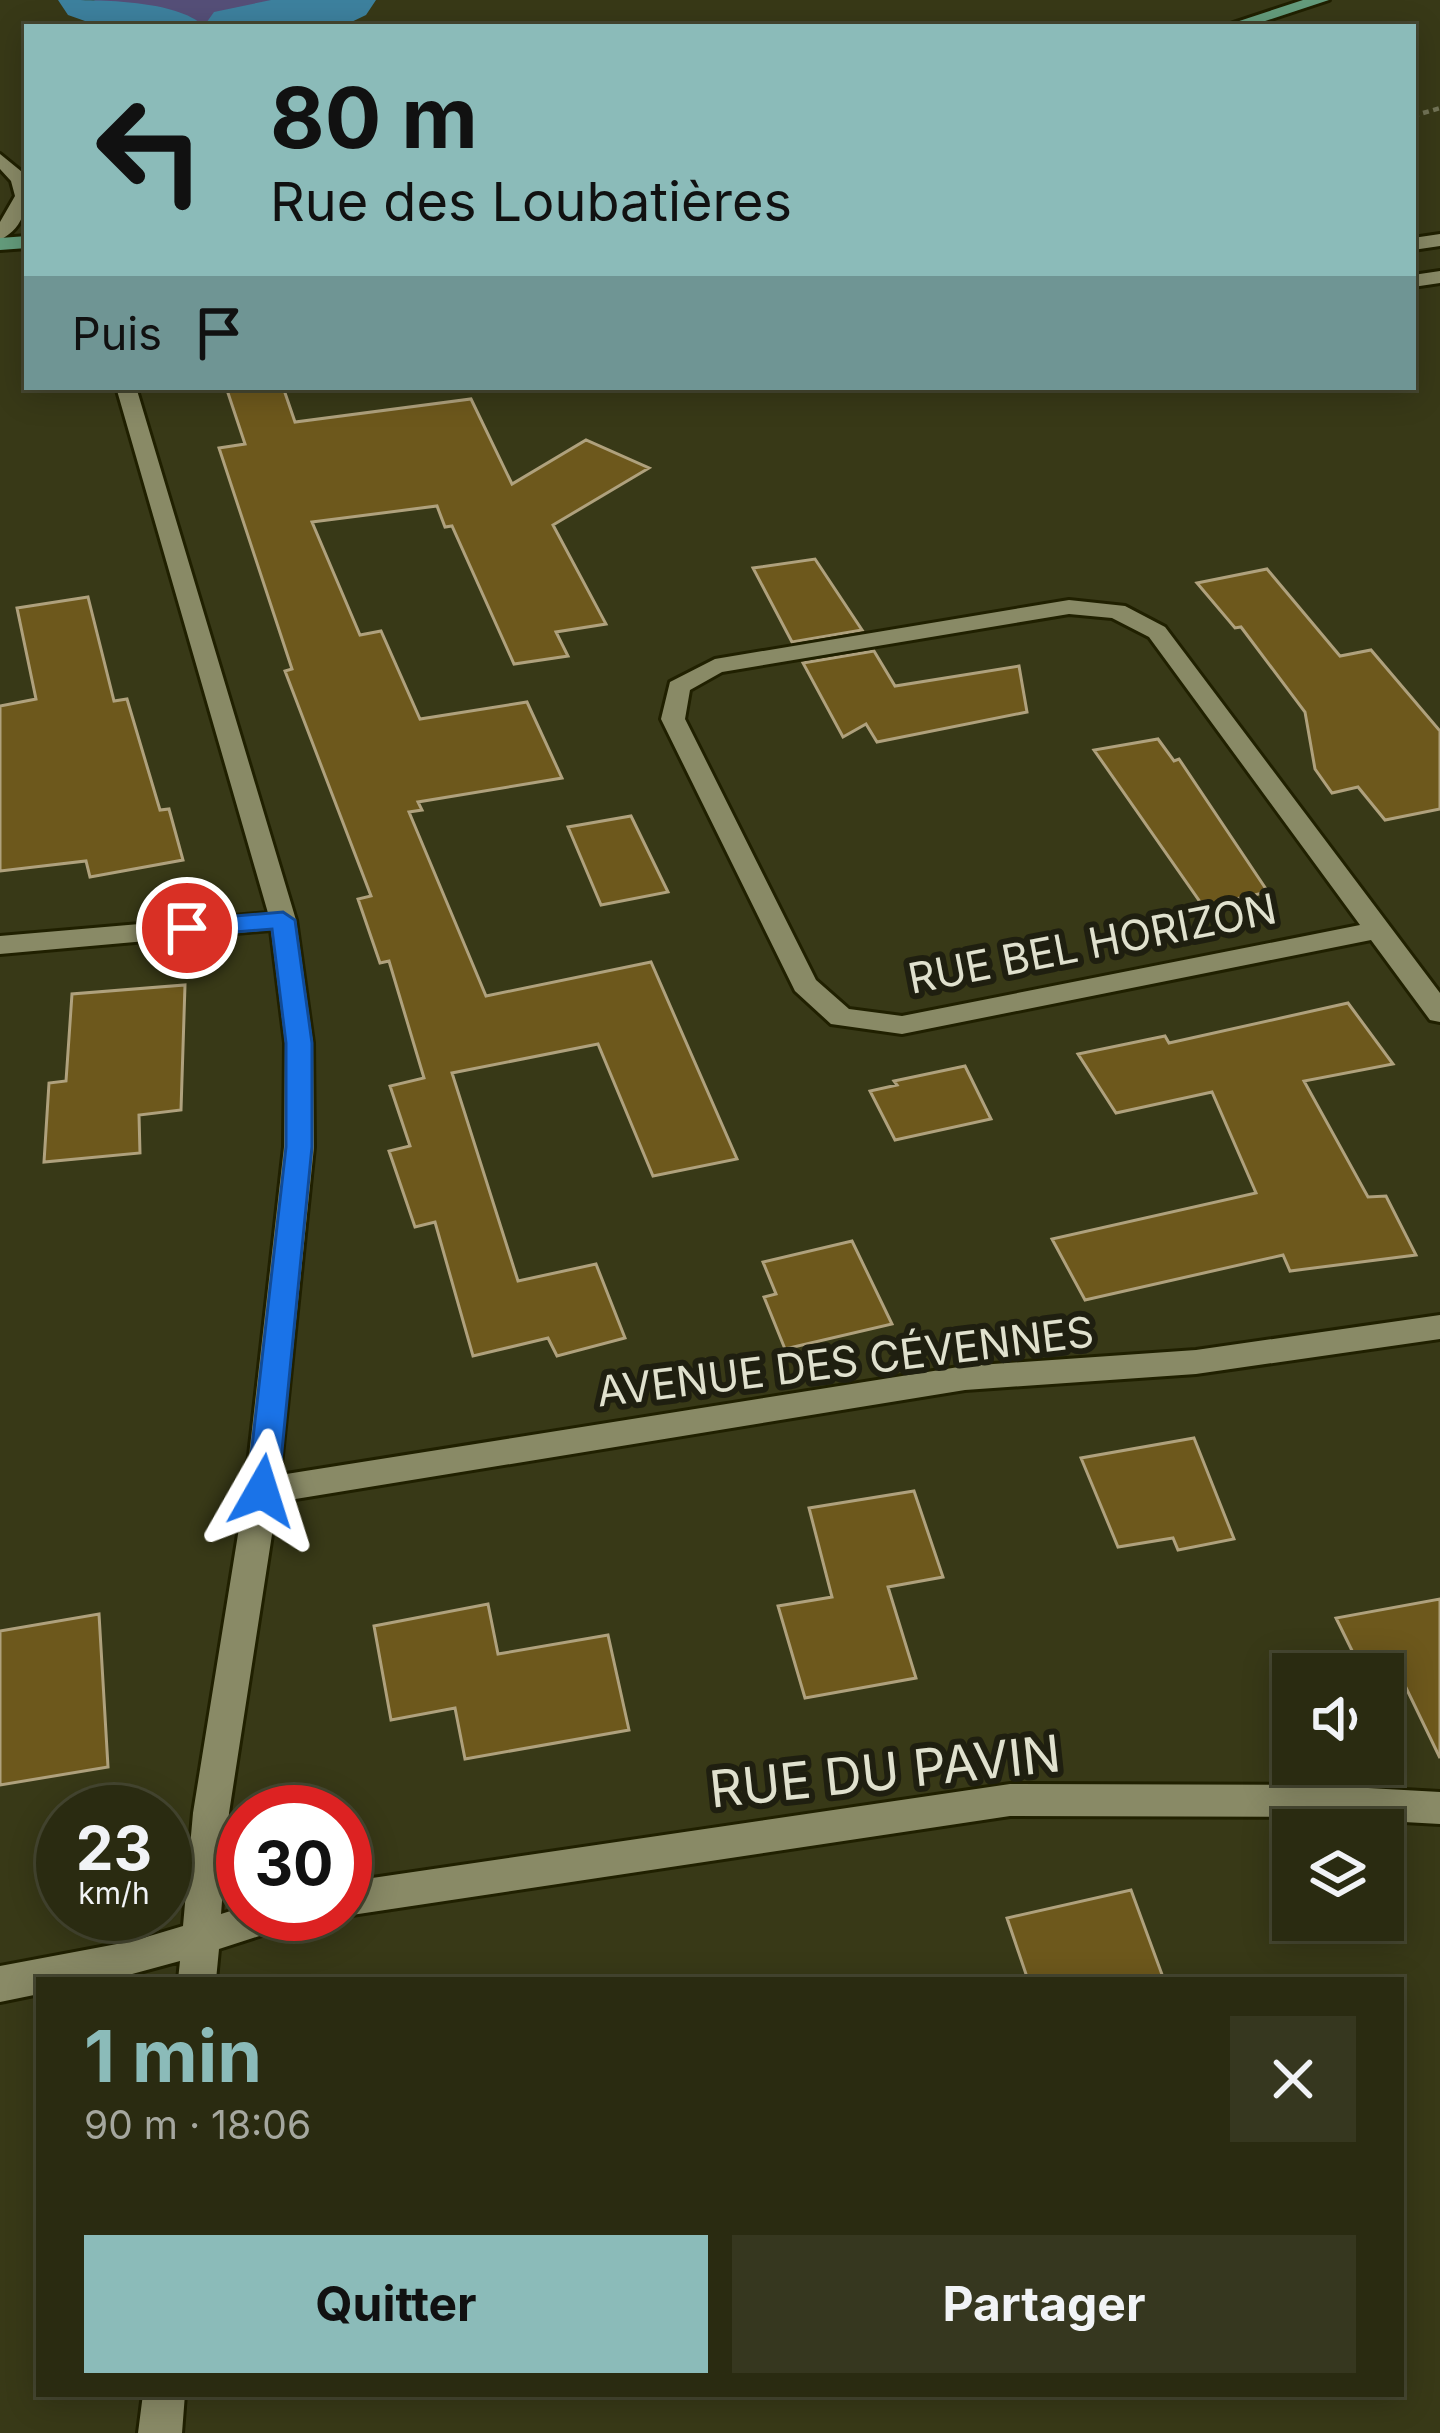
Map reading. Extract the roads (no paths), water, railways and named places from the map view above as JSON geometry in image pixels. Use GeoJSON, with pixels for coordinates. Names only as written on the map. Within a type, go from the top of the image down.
{"type":"FeatureCollection","features":[{"type":"Feature","properties":{"kind":"main road"},"geometry":{"type":"LineString","coordinates":[[1239,24],[1321,0]]}},
{"type":"Feature","properties":{"kind":"street"},"geometry":{"type":"LineString","coordinates":[[0,160],[24,184]]}},
{"type":"Feature","properties":{"kind":"street"},"geometry":{"type":"LineString","coordinates":[[0,234],[24,202]]}},
{"type":"Feature","properties":{"kind":"street"},"geometry":{"type":"LineString","coordinates":[[127,390],[283,920],[299,1043],[299,1147],[262,1491],[211,1813],[197,1977]]}},
{"type":"Feature","properties":{"kind":"street","name":"RUE BEL HORIZON"},"geometry":{"type":"LineString","coordinates":[[1377,930],[902,1025],[841,1017],[805,986],[683,740],[673,719],[679,687],[715,666],[1069,607],[1117,611],[1157,632],[1440,1013]]}},
{"type":"Feature","properties":{"kind":"street"},"geometry":{"type":"LineString","coordinates":[[0,945],[283,920]]}},
{"type":"Feature","properties":{"kind":"street","name":"AVENUE DES CÉVENNES"},"geometry":{"type":"LineString","coordinates":[[262,1491],[965,1378],[1196,1362],[1440,1327]]}},
{"type":"Feature","properties":{"kind":"street","name":"RUE DU PAVIN"},"geometry":{"type":"LineString","coordinates":[[372,1895],[715,1840],[1010,1800],[1314,1801],[1440,1808]]}},
{"type":"Feature","properties":{"kind":"street"},"geometry":{"type":"LineString","coordinates":[[0,1984],[133,1958],[216,1933]]}},
{"type":"Feature","properties":{"kind":"street"},"geometry":{"type":"LineString","coordinates":[[160,2433],[164,2397]]}},
{"type":"Feature","properties":{"kind":"waterway"},"geometry":{"type":"LineString","coordinates":[[93,0],[161,24]]}},
{"type":"Feature","properties":{"kind":"waterway"},"geometry":{"type":"LineString","coordinates":[[256,24],[312,14],[341,0]]}}]}
